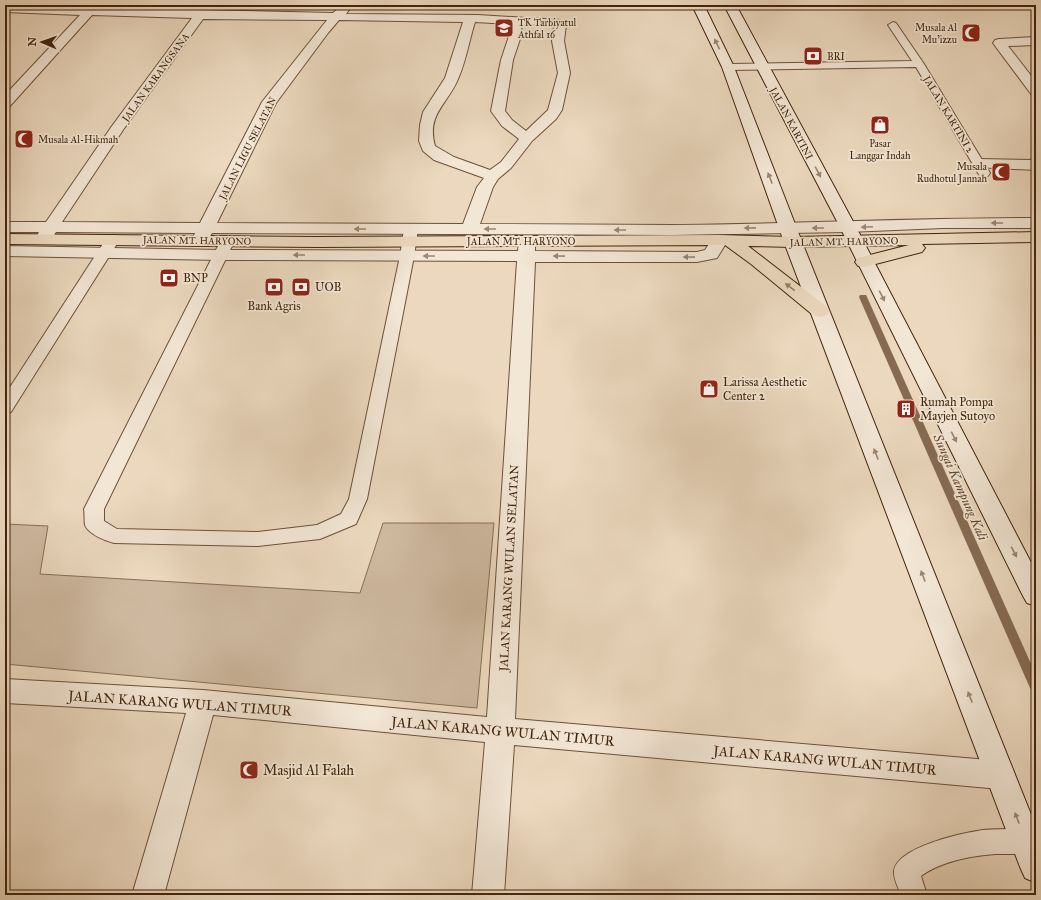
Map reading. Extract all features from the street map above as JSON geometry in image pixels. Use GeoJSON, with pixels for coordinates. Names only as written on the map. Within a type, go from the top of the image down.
{"type":"FeatureCollection","features":[{"type":"Feature","properties":{"kind":"main road","name":"JALAN MT. HARYONO"},"geometry":{"type":"LineString","coordinates":[[725,240],[791,235],[851,234],[952,238],[1035,228]]}},
{"type":"Feature","properties":{"kind":"main road","name":"JALAN MT. HARYONO"},"geometry":{"type":"LineString","coordinates":[[5,238],[47,233],[113,239],[203,234],[224,248],[262,235],[409,242],[469,235],[526,248]]}},
{"type":"Feature","properties":{"kind":"main road"},"geometry":{"type":"LineString","coordinates":[[864,262],[952,238]]}},
{"type":"Feature","properties":{"kind":"main road"},"geometry":{"type":"LineString","coordinates":[[725,240],[757,260],[820,311]]}},
{"type":"Feature","properties":{"kind":"street"},"geometry":{"type":"LineString","coordinates":[[242,16],[248,5]]}},
{"type":"Feature","properties":{"kind":"street","name":"JALAN LIGU SELATAN"},"geometry":{"type":"LineString","coordinates":[[203,234],[269,102],[324,30],[348,5]]}},
{"type":"Feature","properties":{"kind":"street"},"geometry":{"type":"LineString","coordinates":[[698,5],[728,67],[820,311],[1000,775],[1033,850]]}},
{"type":"Feature","properties":{"kind":"street","name":"JALAN KARTINI"},"geometry":{"type":"LineString","coordinates":[[730,5],[851,234],[1036,596]]}},
{"type":"Feature","properties":{"kind":"street"},"geometry":{"type":"LineString","coordinates":[[5,9],[92,8],[200,15],[242,16],[470,19],[523,18],[556,22],[560,25],[558,41],[564,73],[558,101],[551,116],[527,138],[506,165],[493,176],[485,187],[469,235],[673,230],[791,235]]}},
{"type":"Feature","properties":{"kind":"street"},"geometry":{"type":"LineString","coordinates":[[5,103],[92,8]]}},
{"type":"Feature","properties":{"kind":"street","name":"JALAN KARANGSANA"},"geometry":{"type":"LineString","coordinates":[[47,233],[117,129],[200,15]]}},
{"type":"Feature","properties":{"kind":"street"},"geometry":{"type":"LineString","coordinates":[[523,18],[507,60],[498,112],[500,118],[527,138]]}},
{"type":"Feature","properties":{"kind":"street"},"geometry":{"type":"LineString","coordinates":[[470,19],[452,78],[448,87],[429,114],[426,143],[427,148],[431,152],[464,167],[493,176]]}},
{"type":"Feature","properties":{"kind":"street"},"geometry":{"type":"LineString","coordinates":[[1036,41],[1001,42],[1000,44],[1036,91]]}},
{"type":"Feature","properties":{"kind":"street","name":"JALAN KARTINI 2"},"geometry":{"type":"LineString","coordinates":[[982,168],[1036,165]]}},
{"type":"Feature","properties":{"kind":"street"},"geometry":{"type":"LineString","coordinates":[[851,234],[882,227],[912,223],[1035,228]]}},
{"type":"Feature","properties":{"kind":"street"},"geometry":{"type":"LineString","coordinates":[[5,227],[47,233],[262,235]]}},
{"type":"Feature","properties":{"kind":"street"},"geometry":{"type":"LineString","coordinates":[[5,251],[104,253],[409,242],[697,257],[711,254],[725,240]]}},
{"type":"Feature","properties":{"kind":"street","name":"JALAN KARANG WULAN SELATAN"},"geometry":{"type":"LineString","coordinates":[[488,895],[500,731],[526,248]]}},
{"type":"Feature","properties":{"kind":"street","name":"JALAN KARANG WULAN TIMUR"},"geometry":{"type":"LineString","coordinates":[[5,691],[203,702],[500,731],[1000,775]]}},
{"type":"Feature","properties":{"kind":"street"},"geometry":{"type":"LineString","coordinates":[[148,895],[203,702]]}},
{"type":"Feature","properties":{"kind":"lane","name":"JALAN KARTINI 2"},"geometry":{"type":"LineString","coordinates":[[893,25],[919,64],[982,168]]}},
{"type":"Feature","properties":{"kind":"lane","name":"JALAN KARTINI 2"},"geometry":{"type":"LineString","coordinates":[[728,67],[919,64]]}},
{"type":"Feature","properties":{"kind":"lane"},"geometry":{"type":"LineString","coordinates":[[5,408],[113,239]]}},
{"type":"Feature","properties":{"kind":"lane"},"geometry":{"type":"LineString","coordinates":[[224,248],[94,510],[95,525],[114,536],[258,539],[320,532],[349,519],[358,499],[409,242]]}},
{"type":"Feature","properties":{"kind":"lane"},"geometry":{"type":"LineString","coordinates":[[914,895],[907,872],[911,866],[927,857],[977,844],[1033,850]]}},
{"type":"Feature","properties":{"kind":"shaded area"},"geometry":{"type":"Polygon","coordinates":[[[383,523],[494,523],[477,708],[5,664],[5,524],[48,526],[40,574],[360,593],[383,523]]]}},
{"type":"Feature","properties":{"kind":"waterway","name":"Sungai Kampung Kali"},"geometry":{"type":"LineString","coordinates":[[863,297],[1036,688]]}},
{"type":"Feature","properties":{"kind":"place","name":"TK Tarbiyatul Athfal 16"},"geometry":{"type":"Point","coordinates":[504,28]}},
{"type":"Feature","properties":{"kind":"place","name":"Musala Al Mu'izzu"},"geometry":{"type":"Point","coordinates":[971,33]}},
{"type":"Feature","properties":{"kind":"place","name":"BRI"},"geometry":{"type":"Point","coordinates":[813,56]}},
{"type":"Feature","properties":{"kind":"place","name":"Pasar Langgar Indah"},"geometry":{"type":"Point","coordinates":[880,125]}},
{"type":"Feature","properties":{"kind":"place","name":"Musala Al-Hikmah"},"geometry":{"type":"Point","coordinates":[24,139]}},
{"type":"Feature","properties":{"kind":"place","name":"Musala Rudhotul Jannah"},"geometry":{"type":"Point","coordinates":[1001,172]}},
{"type":"Feature","properties":{"kind":"place","name":"BNP"},"geometry":{"type":"Point","coordinates":[169,278]}},
{"type":"Feature","properties":{"kind":"place","name":"Bank Agris"},"geometry":{"type":"Point","coordinates":[274,287]}},
{"type":"Feature","properties":{"kind":"place","name":"UOB"},"geometry":{"type":"Point","coordinates":[301,287]}},
{"type":"Feature","properties":{"kind":"place","name":"Larissa Aesthetic Center 2"},"geometry":{"type":"Point","coordinates":[709,389]}},
{"type":"Feature","properties":{"kind":"place","name":"Rumah Pompa Mayjen Sutoyo"},"geometry":{"type":"Point","coordinates":[906,409]}},
{"type":"Feature","properties":{"kind":"place","name":"Masjid Al Falah"},"geometry":{"type":"Point","coordinates":[249,770]}}]}
